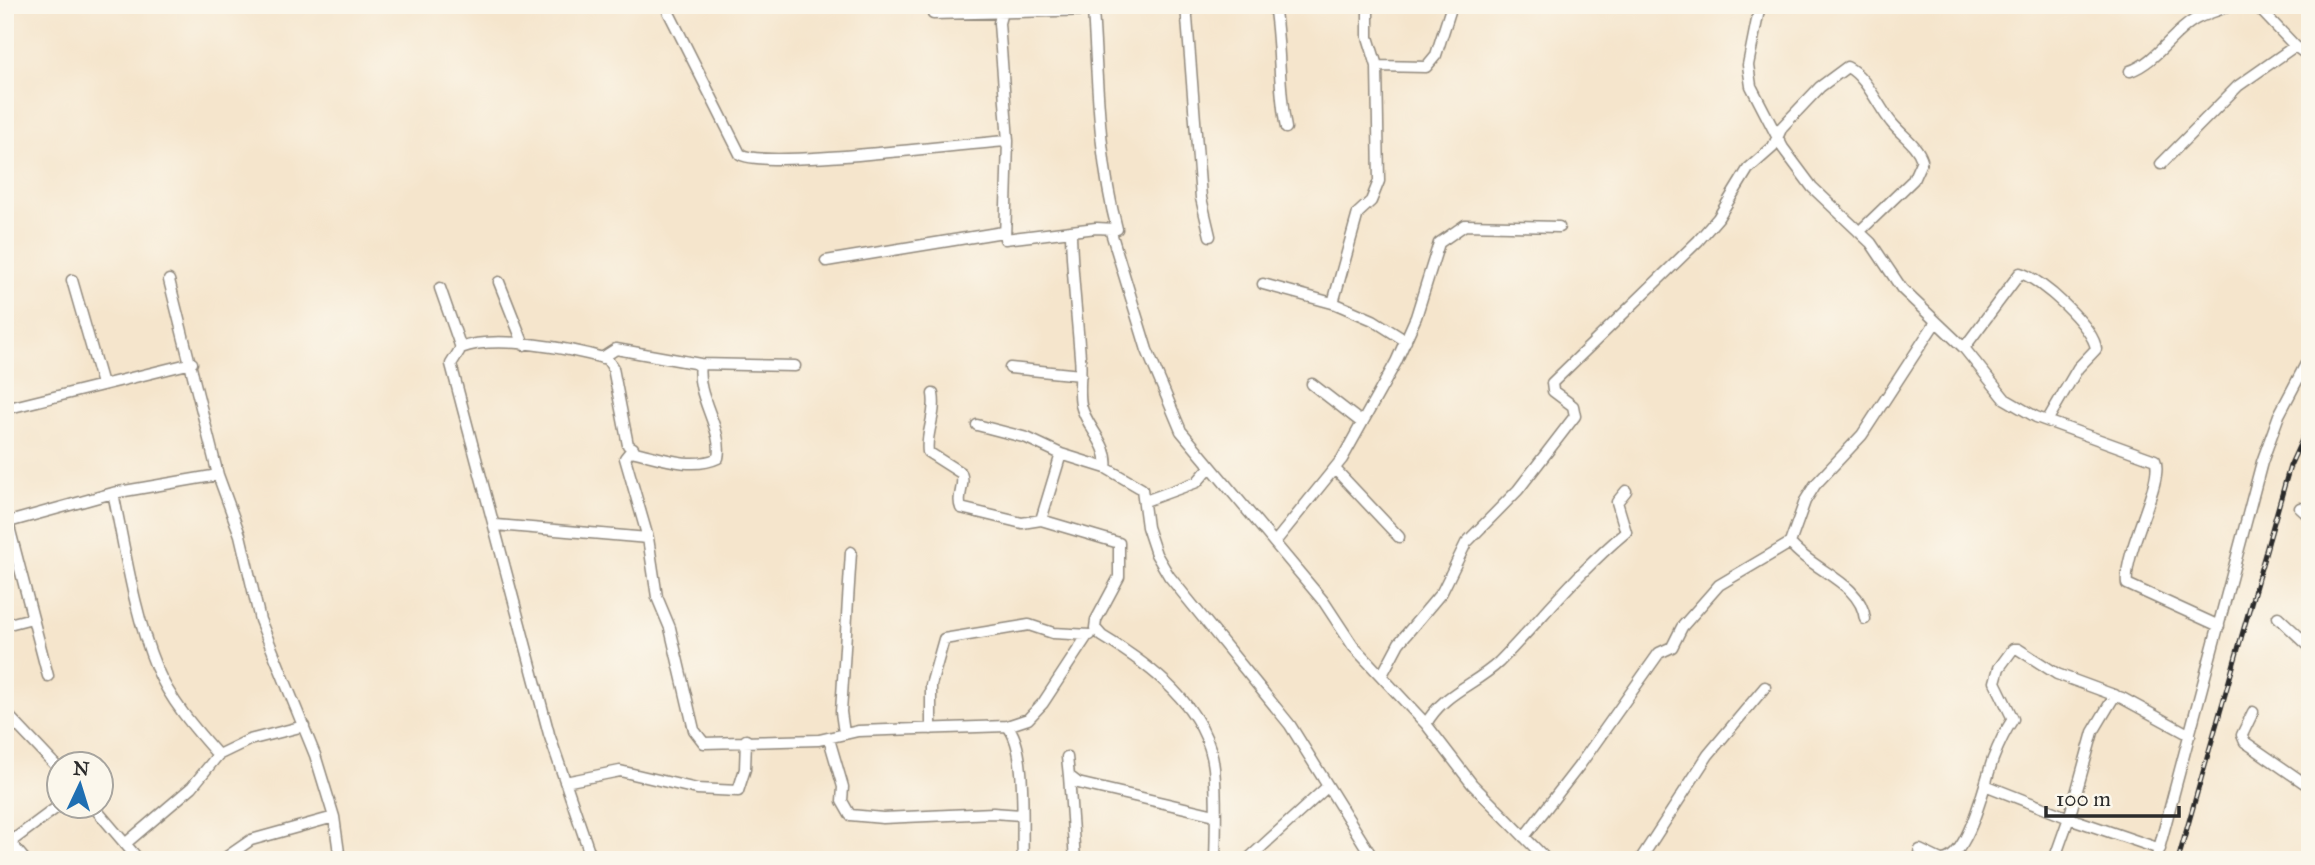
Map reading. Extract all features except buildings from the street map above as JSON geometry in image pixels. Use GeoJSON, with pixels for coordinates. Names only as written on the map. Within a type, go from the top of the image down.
{"type":"FeatureCollection","features":[{"type":"Feature","properties":{"kind":"street"},"geometry":{"type":"LineString","coordinates":[[665,5],[740,154],[745,157],[764,160],[821,157],[1008,141]]}},
{"type":"Feature","properties":{"kind":"street"},"geometry":{"type":"LineString","coordinates":[[933,14],[1003,8],[1093,10],[1119,5]]}},
{"type":"Feature","properties":{"kind":"street"},"geometry":{"type":"LineString","coordinates":[[1186,5],[1202,198],[1210,236]]}},
{"type":"Feature","properties":{"kind":"street"},"geometry":{"type":"LineString","coordinates":[[1274,5],[1281,50],[1281,88],[1286,128]]}},
{"type":"Feature","properties":{"kind":"street"},"geometry":{"type":"LineString","coordinates":[[1333,303],[1358,213],[1371,201],[1379,181],[1377,66],[1368,37],[1368,5]]}},
{"type":"Feature","properties":{"kind":"street"},"geometry":{"type":"LineString","coordinates":[[1377,66],[1426,66],[1436,55],[1452,5]]}},
{"type":"Feature","properties":{"kind":"street"},"geometry":{"type":"LineString","coordinates":[[1760,5],[1748,65],[1751,86],[1783,148],[1812,187],[1859,232],[1886,263],[1902,289],[1964,348],[2005,399],[2021,411],[2155,460],[2158,477],[2145,504],[2125,572],[2127,584],[2219,626]]}},
{"type":"Feature","properties":{"kind":"street"},"geometry":{"type":"LineString","coordinates":[[2192,5],[2206,15]]}},
{"type":"Feature","properties":{"kind":"street"},"geometry":{"type":"LineString","coordinates":[[2130,71],[2144,66],[2162,45],[2206,15],[2231,5]]}},
{"type":"Feature","properties":{"kind":"street"},"geometry":{"type":"LineString","coordinates":[[2256,5],[2295,46],[2310,57]]}},
{"type":"Feature","properties":{"kind":"street"},"geometry":{"type":"LineString","coordinates":[[1003,8],[999,23],[1008,141],[1003,232],[1009,241],[1096,228],[1117,229]]}},
{"type":"Feature","properties":{"kind":"street"},"geometry":{"type":"LineString","coordinates":[[1093,10],[1095,82],[1105,186],[1117,229]]}},
{"type":"Feature","properties":{"kind":"street"},"geometry":{"type":"LineString","coordinates":[[2161,164],[2238,86],[2295,46]]}},
{"type":"Feature","properties":{"kind":"street"},"geometry":{"type":"LineString","coordinates":[[1382,675],[1399,643],[1442,592],[1466,543],[1518,490],[1575,416],[1573,406],[1553,391],[1552,383],[1698,241],[1718,218],[1748,169],[1773,148],[1782,127],[1838,70],[1847,66],[1857,75],[1892,124],[1915,147],[1922,160],[1913,180],[1859,232]]}},
{"type":"Feature","properties":{"kind":"street"},"geometry":{"type":"LineString","coordinates":[[1275,542],[1335,469],[1406,341],[1439,243],[1465,225],[1559,227]]}},
{"type":"Feature","properties":{"kind":"street"},"geometry":{"type":"LineString","coordinates":[[1117,229],[1110,229],[1152,363],[1181,431],[1324,602],[1353,646],[1426,724],[1472,784],[1547,860]]}},
{"type":"Feature","properties":{"kind":"street"},"geometry":{"type":"LineString","coordinates":[[826,261],[1003,232]]}},
{"type":"Feature","properties":{"kind":"street"},"geometry":{"type":"LineString","coordinates":[[1071,233],[1081,406],[1108,460],[1106,468]]}},
{"type":"Feature","properties":{"kind":"street"},"geometry":{"type":"LineString","coordinates":[[1964,348],[2014,277],[2020,273],[2027,275],[2041,285],[2094,336],[2096,348],[2078,368],[2047,421]]}},
{"type":"Feature","properties":{"kind":"street"},"geometry":{"type":"LineString","coordinates":[[72,280],[102,384]]}},
{"type":"Feature","properties":{"kind":"street"},"geometry":{"type":"LineString","coordinates":[[169,280],[218,475],[240,535],[267,639],[304,726],[334,817],[340,860]]}},
{"type":"Feature","properties":{"kind":"street"},"geometry":{"type":"LineString","coordinates":[[499,282],[524,345]]}},
{"type":"Feature","properties":{"kind":"street"},"geometry":{"type":"LineString","coordinates":[[1263,285],[1333,303],[1373,320],[1406,341]]}},
{"type":"Feature","properties":{"kind":"street"},"geometry":{"type":"LineString","coordinates":[[440,288],[461,348]]}},
{"type":"Feature","properties":{"kind":"street"},"geometry":{"type":"LineString","coordinates":[[1524,837],[1579,766],[1659,653],[1672,647],[1682,627],[1719,585],[1790,543],[1805,502],[1815,485],[1862,435],[1935,323]]}},
{"type":"Feature","properties":{"kind":"street"},"geometry":{"type":"LineString","coordinates":[[592,860],[549,734],[496,525],[451,364],[461,348],[495,343],[602,358],[613,368],[628,445],[635,452],[675,461],[706,463],[718,458],[717,440],[699,379],[699,364]]}},
{"type":"Feature","properties":{"kind":"street"},"geometry":{"type":"LineString","coordinates":[[602,358],[616,349],[699,364],[795,366]]}},
{"type":"Feature","properties":{"kind":"street"},"geometry":{"type":"LineString","coordinates":[[2157,860],[2270,434],[2310,356]]}},
{"type":"Feature","properties":{"kind":"street"},"geometry":{"type":"LineString","coordinates":[[5,409],[191,363]]}},
{"type":"Feature","properties":{"kind":"street"},"geometry":{"type":"LineString","coordinates":[[1010,368],[1081,375]]}},
{"type":"Feature","properties":{"kind":"street"},"geometry":{"type":"LineString","coordinates":[[1312,384],[1361,422]]}},
{"type":"Feature","properties":{"kind":"street"},"geometry":{"type":"LineString","coordinates":[[633,449],[627,454],[626,465],[648,538],[657,597],[670,628],[694,730],[704,743],[829,739],[844,733],[1007,726],[1028,719],[1043,703],[1092,634],[1096,620],[1119,577],[1119,543],[1041,520],[1022,523],[961,508],[958,500],[962,488],[961,473],[928,452],[926,443],[934,419],[933,394]]}},
{"type":"Feature","properties":{"kind":"street"},"geometry":{"type":"LineString","coordinates":[[977,425],[1027,438],[1060,454],[1106,468],[1142,489],[1147,527],[1156,554],[1169,576],[1290,725],[1312,756],[1327,787],[1374,860]]}},
{"type":"Feature","properties":{"kind":"street"},"geometry":{"type":"LineString","coordinates":[[1041,520],[1060,454]]}},
{"type":"Feature","properties":{"kind":"street"},"geometry":{"type":"LineString","coordinates":[[1145,502],[1197,482],[1210,467]]}},
{"type":"Feature","properties":{"kind":"street"},"geometry":{"type":"LineString","coordinates":[[1335,469],[1399,537]]}},
{"type":"Feature","properties":{"kind":"street"},"geometry":{"type":"LineString","coordinates":[[48,676],[46,660],[6,523],[113,494],[218,475]]}},
{"type":"Feature","properties":{"kind":"street"},"geometry":{"type":"LineString","coordinates":[[1426,724],[1456,691],[1499,662],[1604,550],[1626,532],[1617,502],[1626,491]]}},
{"type":"Feature","properties":{"kind":"street"},"geometry":{"type":"LineString","coordinates":[[113,494],[130,575],[156,667],[183,715],[218,755]]}},
{"type":"Feature","properties":{"kind":"street"},"geometry":{"type":"LineString","coordinates":[[2300,508],[2310,517]]}},
{"type":"Feature","properties":{"kind":"street"},"geometry":{"type":"LineString","coordinates":[[496,525],[648,538]]}},
{"type":"Feature","properties":{"kind":"street"},"geometry":{"type":"LineString","coordinates":[[1790,543],[1806,559],[1860,600],[1866,620]]}},
{"type":"Feature","properties":{"kind":"street"},"geometry":{"type":"LineString","coordinates":[[844,733],[841,712],[851,552]]}},
{"type":"Feature","properties":{"kind":"street"},"geometry":{"type":"LineString","coordinates":[[2278,617],[2310,647]]}},
{"type":"Feature","properties":{"kind":"street"},"geometry":{"type":"LineString","coordinates":[[5,625],[32,618]]}},
{"type":"Feature","properties":{"kind":"street"},"geometry":{"type":"LineString","coordinates":[[931,729],[931,685],[944,639],[1029,625],[1053,634],[1092,634],[1164,680],[1188,706],[1206,739],[1212,758],[1215,860]]}},
{"type":"Feature","properties":{"kind":"street"},"geometry":{"type":"LineString","coordinates":[[1920,850],[1942,860],[1955,855],[1964,840],[1993,759],[2013,719],[1995,682],[1999,668],[2013,649],[2018,649],[2057,674],[2115,695],[2190,735]]}},
{"type":"Feature","properties":{"kind":"street"},"geometry":{"type":"LineString","coordinates":[[1640,860],[1709,755],[1765,687]]}},
{"type":"Feature","properties":{"kind":"street"},"geometry":{"type":"LineString","coordinates":[[2054,860],[2069,818],[2093,732],[2115,695]]}},
{"type":"Feature","properties":{"kind":"street"},"geometry":{"type":"LineString","coordinates":[[5,712],[46,755]]}},
{"type":"Feature","properties":{"kind":"street"},"geometry":{"type":"LineString","coordinates":[[2253,712],[2242,735],[2245,742],[2310,787]]}},
{"type":"Feature","properties":{"kind":"street"},"geometry":{"type":"LineString","coordinates":[[125,844],[192,787],[218,755],[250,740],[304,726]]}},
{"type":"Feature","properties":{"kind":"street"},"geometry":{"type":"LineString","coordinates":[[1007,726],[1014,732],[1017,744],[1023,860]]}},
{"type":"Feature","properties":{"kind":"street"},"geometry":{"type":"LineString","coordinates":[[829,739],[835,769],[843,788],[842,801],[850,815],[883,818],[993,813],[1021,815]]}},
{"type":"Feature","properties":{"kind":"street"},"geometry":{"type":"LineString","coordinates":[[565,782],[620,771],[697,789],[738,791],[745,769],[746,740]]}},
{"type":"Feature","properties":{"kind":"street"},"geometry":{"type":"LineString","coordinates":[[1067,757],[1075,860]]}},
{"type":"Feature","properties":{"kind":"street"},"geometry":{"type":"LineString","coordinates":[[1069,776],[1084,785],[1215,815]]}},
{"type":"Feature","properties":{"kind":"street"},"geometry":{"type":"LineString","coordinates":[[1985,785],[2069,818],[2160,849]]}},
{"type":"Feature","properties":{"kind":"street"},"geometry":{"type":"LineString","coordinates":[[1247,860],[1327,787]]}},
{"type":"Feature","properties":{"kind":"street"},"geometry":{"type":"LineString","coordinates":[[25,860],[8,844],[46,816]]}},
{"type":"Feature","properties":{"kind":"street"},"geometry":{"type":"LineString","coordinates":[[222,860],[251,840],[334,817]]}},
{"type":"Feature","properties":{"kind":"street"},"geometry":{"type":"LineString","coordinates":[[105,820],[139,860]]}},
{"type":"Feature","properties":{"kind":"railway"},"geometry":{"type":"LineString","coordinates":[[2178,860],[2290,466],[2310,422]]}}]}
